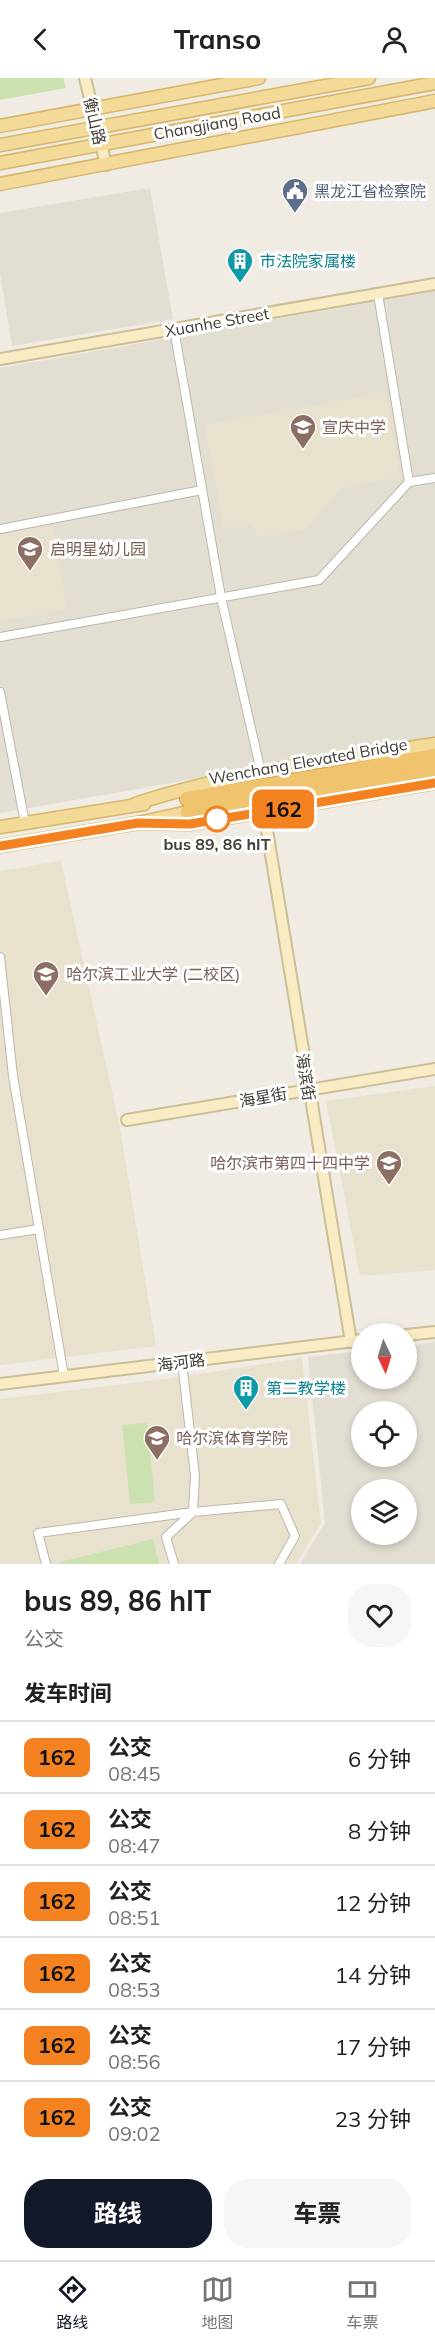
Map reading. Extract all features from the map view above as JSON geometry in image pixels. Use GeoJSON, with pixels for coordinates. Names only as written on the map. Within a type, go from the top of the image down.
{"type":"FeatureCollection","features":[{"type":"Feature","properties":{"kind":"highway","name":"Wenchang Elevated Bridge"},"geometry":{"type":"LineString","coordinates":[[187,805],[435,756]]}},
{"type":"Feature","properties":{"kind":"highway","name":"Wenchang Elevated Bridge"},"geometry":{"type":"LineString","coordinates":[[187,805],[435,769]]}},
{"type":"Feature","properties":{"kind":"main road"},"geometry":{"type":"LineString","coordinates":[[0,126],[259,78]]}},
{"type":"Feature","properties":{"kind":"main road","name":"Changjiang Road"},"geometry":{"type":"LineString","coordinates":[[0,145],[369,78]]}},
{"type":"Feature","properties":{"kind":"main road","name":"Changjiang Road"},"geometry":{"type":"LineString","coordinates":[[0,163],[435,83]]}},
{"type":"Feature","properties":{"kind":"main road"},"geometry":{"type":"LineString","coordinates":[[0,184],[435,101]]}},
{"type":"Feature","properties":{"kind":"main road"},"geometry":{"type":"LineString","coordinates":[[0,827],[135,804],[184,788],[261,772],[435,744]]}},
{"type":"Feature","properties":{"kind":"main road"},"geometry":{"type":"LineString","coordinates":[[0,846],[138,823],[190,824],[435,783]]}},
{"type":"Feature","properties":{"kind":"main road"},"geometry":{"type":"LineString","coordinates":[[135,804],[187,805]]}},
{"type":"Feature","properties":{"kind":"main road"},"geometry":{"type":"LineString","coordinates":[[138,823],[187,805]]}},
{"type":"Feature","properties":{"kind":"street","name":"衡山路"},"geometry":{"type":"LineString","coordinates":[[85,78],[106,165]]}},
{"type":"Feature","properties":{"kind":"street","name":"Xuanhe Street"},"geometry":{"type":"LineString","coordinates":[[0,359],[435,284]]}},
{"type":"Feature","properties":{"kind":"street"},"geometry":{"type":"LineString","coordinates":[[378,294],[409,482]]}},
{"type":"Feature","properties":{"kind":"street"},"geometry":{"type":"LineString","coordinates":[[174,329],[221,597],[261,772]]}},
{"type":"Feature","properties":{"kind":"street"},"geometry":{"type":"LineString","coordinates":[[0,637],[319,580],[409,482],[435,478]]}},
{"type":"Feature","properties":{"kind":"street"},"geometry":{"type":"LineString","coordinates":[[0,529],[202,490]]}},
{"type":"Feature","properties":{"kind":"street"},"geometry":{"type":"LineString","coordinates":[[0,692],[25,823]]}},
{"type":"Feature","properties":{"kind":"street","name":"海滨街"},"geometry":{"type":"LineString","coordinates":[[264,812],[308,1089],[353,1323]]}},
{"type":"Feature","properties":{"kind":"street"},"geometry":{"type":"LineString","coordinates":[[0,957],[4,1035],[64,1376]]}},
{"type":"Feature","properties":{"kind":"street","name":"海星街"},"geometry":{"type":"LineString","coordinates":[[127,1120],[435,1069]]}},
{"type":"Feature","properties":{"kind":"street"},"geometry":{"type":"LineString","coordinates":[[0,1235],[39,1229]]}},
{"type":"Feature","properties":{"kind":"street"},"geometry":{"type":"LineString","coordinates":[[417,1334],[435,1332]]}},
{"type":"Feature","properties":{"kind":"street","name":"海河路"},"geometry":{"type":"LineString","coordinates":[[0,1384],[351,1342]]}},
{"type":"Feature","properties":{"kind":"street"},"geometry":{"type":"LineString","coordinates":[[174,1564],[166,1537],[193,1512],[195,1476],[182,1362]]}},
{"type":"Feature","properties":{"kind":"street"},"geometry":{"type":"LineString","coordinates":[[46,1564],[38,1533],[193,1512],[280,1504],[295,1536],[279,1564]]}},
{"type":"Feature","properties":{"kind":"shaded area"},"geometry":{"type":"Polygon","coordinates":[[[150,188],[173,319],[12,346],[0,274],[0,213],[150,188]]]}},
{"type":"Feature","properties":{"kind":"shaded area"},"geometry":{"type":"Polygon","coordinates":[[[435,291],[435,737],[0,813],[0,368],[435,291]]]}},
{"type":"Feature","properties":{"kind":"shaded area","name":"宣庆中学"},"geometry":{"type":"Polygon","coordinates":[[[386,393],[400,476],[343,487],[305,529],[257,537],[253,524],[223,527],[205,425],[386,393]]]}},
{"type":"Feature","properties":{"kind":"shaded area","name":"启明星幼儿园"},"geometry":{"type":"Polygon","coordinates":[[[53,526],[67,609],[0,621],[0,535],[53,526]]]}},
{"type":"Feature","properties":{"kind":"shaded area","name":"哈尔滨工业大学 (二校区)"},"geometry":{"type":"Polygon","coordinates":[[[61,861],[119,1123],[156,1346],[0,1365],[0,871],[61,861]]]}},
{"type":"Feature","properties":{"kind":"shaded area","name":"哈尔滨市第四十四中学"},"geometry":{"type":"Polygon","coordinates":[[[435,1086],[435,1270],[360,1276],[326,1101],[435,1086]]]}},
{"type":"Feature","properties":{"kind":"shaded area"},"geometry":{"type":"Polygon","coordinates":[[[435,1342],[435,1564],[300,1564],[325,1523],[308,1357],[351,1352],[351,1389],[417,1389],[417,1345],[435,1342]]]}},
{"type":"Feature","properties":{"kind":"shaded area","name":"哈尔滨体育学院"},"geometry":{"type":"Polygon","coordinates":[[[302,1358],[321,1523],[296,1564],[0,1564],[0,1399],[172,1378],[302,1358]]]}},
{"type":"Feature","properties":{"kind":"green space"},"geometry":{"type":"Polygon","coordinates":[[[0,78],[63,78],[66,88],[0,100],[0,78]]]}},
{"type":"Feature","properties":{"kind":"green space"},"geometry":{"type":"Polygon","coordinates":[[[147,1423],[155,1502],[130,1504],[122,1425],[147,1423]]]}},
{"type":"Feature","properties":{"kind":"green space"},"geometry":{"type":"Polygon","coordinates":[[[153,1539],[159,1564],[60,1564],[60,1562],[153,1539]]]}},
{"type":"Feature","properties":{"kind":"bus line","name":"162"},"geometry":{"type":"LineString","coordinates":[[0,846],[138,823],[190,824],[435,783]]}},
{"type":"Feature","properties":{"kind":"place","name":"黑龙江省检察院"},"geometry":{"type":"Point","coordinates":[295,214]}},
{"type":"Feature","properties":{"kind":"place","name":"市法院家属楼"},"geometry":{"type":"Point","coordinates":[240,284]}},
{"type":"Feature","properties":{"kind":"place","name":"宣庆中学"},"geometry":{"type":"Point","coordinates":[303,450]}},
{"type":"Feature","properties":{"kind":"place","name":"启明星幼儿园"},"geometry":{"type":"Point","coordinates":[30,572]}},
{"type":"Feature","properties":{"kind":"place","name":"bus 89, 86 hIT"},"geometry":{"type":"Point","coordinates":[217,819]}},
{"type":"Feature","properties":{"kind":"place","name":"哈尔滨工业大学 (二校区)"},"geometry":{"type":"Point","coordinates":[46,997]}},
{"type":"Feature","properties":{"kind":"place","name":"哈尔滨市第四十四中学"},"geometry":{"type":"Point","coordinates":[389,1186]}},
{"type":"Feature","properties":{"kind":"place","name":"第二教学楼"},"geometry":{"type":"Point","coordinates":[246,1411]}},
{"type":"Feature","properties":{"kind":"place","name":"哈尔滨体育学院"},"geometry":{"type":"Point","coordinates":[157,1461]}}]}
